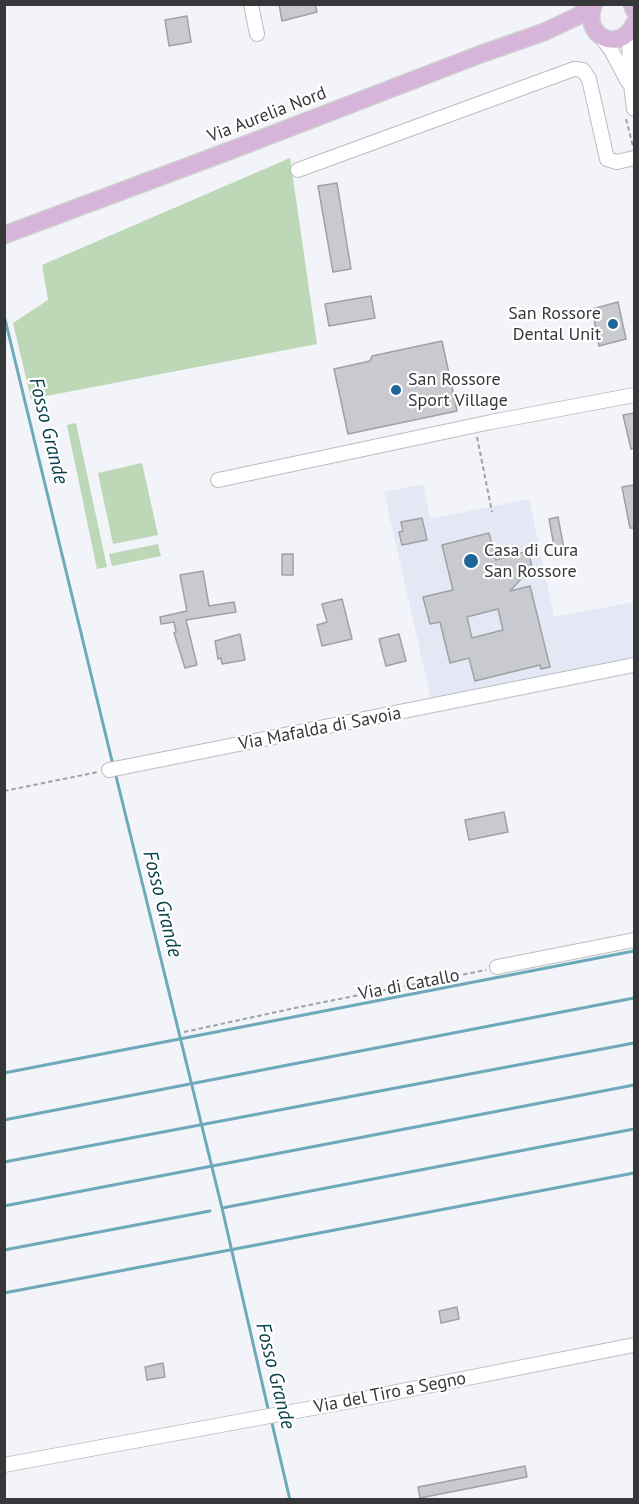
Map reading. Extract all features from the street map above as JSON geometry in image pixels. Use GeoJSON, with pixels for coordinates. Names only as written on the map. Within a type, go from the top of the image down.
{"type":"FeatureCollection","features":[{"type":"Feature","properties":{"kind":"main road"},"geometry":{"type":"LineString","coordinates":[[632,4],[634,10]]}},
{"type":"Feature","properties":{"kind":"main road"},"geometry":{"type":"LineString","coordinates":[[594,5],[590,19],[597,34]]}},
{"type":"Feature","properties":{"kind":"main road","name":"Via Aurelia Nord"},"geometry":{"type":"LineString","coordinates":[[4,235],[471,57],[544,32],[572,20],[594,5]]}},
{"type":"Feature","properties":{"kind":"main road","name":"Via Aurelia Nord"},"geometry":{"type":"LineString","coordinates":[[544,32],[582,28],[612,40],[619,39],[633,27]]}},
{"type":"Feature","properties":{"kind":"street"},"geometry":{"type":"LineString","coordinates":[[251,4],[257,34]]}},
{"type":"Feature","properties":{"kind":"street"},"geometry":{"type":"LineString","coordinates":[[633,27],[628,55],[634,109]]}},
{"type":"Feature","properties":{"kind":"street"},"geometry":{"type":"LineString","coordinates":[[597,34],[610,50],[630,86]]}},
{"type":"Feature","properties":{"kind":"street"},"geometry":{"type":"LineString","coordinates":[[298,170],[574,69],[583,70],[589,79],[607,159],[617,162],[634,158]]}},
{"type":"Feature","properties":{"kind":"street"},"geometry":{"type":"LineString","coordinates":[[218,480],[634,395]]}},
{"type":"Feature","properties":{"kind":"street","name":"Via Mafalda di Savoia"},"geometry":{"type":"LineString","coordinates":[[114,769],[634,665]]}},
{"type":"Feature","properties":{"kind":"street"},"geometry":{"type":"LineString","coordinates":[[497,967],[634,940]]}},
{"type":"Feature","properties":{"kind":"street","name":"Via del Tiro a Segno"},"geometry":{"type":"LineString","coordinates":[[4,1465],[634,1346]]}},
{"type":"Feature","properties":{"kind":"path"},"geometry":{"type":"LineString","coordinates":[[474,426],[492,512]]}},
{"type":"Feature","properties":{"kind":"path"},"geometry":{"type":"LineString","coordinates":[[4,791],[114,769]]}},
{"type":"Feature","properties":{"kind":"path","name":"Via di Catallo"},"geometry":{"type":"LineString","coordinates":[[184,1032],[497,967]]}},
{"type":"Feature","properties":{"kind":"shaded area","name":"Casa di Cura San Rossore"},"geometry":{"type":"Polygon","coordinates":[[[423,484],[430,519],[529,499],[554,617],[634,602],[634,658],[431,699],[384,492],[423,484]]]}},
{"type":"Feature","properties":{"kind":"green space"},"geometry":{"type":"Polygon","coordinates":[[[290,158],[317,344],[31,399],[13,323],[48,300],[42,265],[290,158]]]}},
{"type":"Feature","properties":{"kind":"green space"},"geometry":{"type":"Polygon","coordinates":[[[76,423],[107,567],[97,569],[67,425],[76,423]]]}},
{"type":"Feature","properties":{"kind":"green space"},"geometry":{"type":"Polygon","coordinates":[[[142,463],[158,535],[113,544],[98,473],[142,463]]]}},
{"type":"Feature","properties":{"kind":"green space"},"geometry":{"type":"Polygon","coordinates":[[[158,544],[161,556],[112,566],[109,554],[158,544]]]}},
{"type":"Feature","properties":{"kind":"building"},"geometry":{"type":"Polygon","coordinates":[[[279,4],[315,4],[317,12],[282,21],[279,4]]]}},
{"type":"Feature","properties":{"kind":"building"},"geometry":{"type":"Polygon","coordinates":[[[187,16],[191,42],[169,46],[165,20],[187,16]]]}},
{"type":"Feature","properties":{"kind":"building"},"geometry":{"type":"Polygon","coordinates":[[[337,183],[351,269],[333,272],[318,186],[337,183]]]}},
{"type":"Feature","properties":{"kind":"building"},"geometry":{"type":"Polygon","coordinates":[[[371,296],[375,318],[329,326],[325,304],[371,296]]]}},
{"type":"Feature","properties":{"kind":"building","name":"San Rossore Dental Unit"},"geometry":{"type":"Polygon","coordinates":[[[618,302],[626,339],[599,346],[592,309],[618,302]]]}},
{"type":"Feature","properties":{"kind":"building","name":"San Rossore Sport Village"},"geometry":{"type":"Polygon","coordinates":[[[442,341],[457,411],[348,434],[334,369],[370,361],[372,356],[442,341]]]}},
{"type":"Feature","properties":{"kind":"building"},"geometry":{"type":"Polygon","coordinates":[[[634,413],[634,448],[631,449],[623,415],[634,413]]]}},
{"type":"Feature","properties":{"kind":"building"},"geometry":{"type":"Polygon","coordinates":[[[634,485],[634,528],[630,528],[622,487],[634,485]]]}},
{"type":"Feature","properties":{"kind":"building"},"geometry":{"type":"Polygon","coordinates":[[[558,517],[564,549],[555,551],[549,519],[558,517]]]}},
{"type":"Feature","properties":{"kind":"building"},"geometry":{"type":"Polygon","coordinates":[[[422,518],[427,540],[402,545],[399,532],[403,531],[401,522],[422,518]]]}},
{"type":"Feature","properties":{"kind":"building"},"geometry":{"type":"Polygon","coordinates":[[[489,533],[496,560],[528,551],[532,567],[510,591],[530,586],[550,667],[541,669],[540,665],[475,681],[469,658],[450,663],[440,622],[430,624],[423,597],[453,590],[442,545],[489,533]],[[498,609],[467,617],[472,638],[503,630],[498,609]]]}},
{"type":"Feature","properties":{"kind":"building"},"geometry":{"type":"Polygon","coordinates":[[[282,554],[293,554],[293,575],[282,575],[282,554]]]}},
{"type":"Feature","properties":{"kind":"building"},"geometry":{"type":"Polygon","coordinates":[[[203,571],[209,606],[234,602],[236,612],[186,620],[197,665],[185,668],[174,633],[176,632],[174,622],[161,624],[160,617],[187,611],[180,575],[203,571]]]}},
{"type":"Feature","properties":{"kind":"building"},"geometry":{"type":"Polygon","coordinates":[[[342,599],[352,639],[322,646],[317,625],[327,622],[322,604],[342,599]]]}},
{"type":"Feature","properties":{"kind":"building"},"geometry":{"type":"Polygon","coordinates":[[[240,634],[245,660],[222,664],[221,658],[218,659],[215,641],[240,634]]]}},
{"type":"Feature","properties":{"kind":"building"},"geometry":{"type":"Polygon","coordinates":[[[399,634],[406,661],[386,666],[379,639],[399,634]]]}},
{"type":"Feature","properties":{"kind":"building"},"geometry":{"type":"Polygon","coordinates":[[[504,812],[508,832],[469,840],[465,820],[504,812]]]}},
{"type":"Feature","properties":{"kind":"building"},"geometry":{"type":"Polygon","coordinates":[[[457,1307],[459,1319],[441,1323],[439,1311],[457,1307]]]}},
{"type":"Feature","properties":{"kind":"building"},"geometry":{"type":"Polygon","coordinates":[[[163,1363],[165,1377],[147,1380],[145,1367],[163,1363]]]}},
{"type":"Feature","properties":{"kind":"building"},"geometry":{"type":"Polygon","coordinates":[[[525,1466],[527,1477],[420,1498],[418,1487],[525,1466]]]}},
{"type":"Feature","properties":{"kind":"waterway","name":"Fosso Grande"},"geometry":{"type":"LineString","coordinates":[[4,315],[113,765]]}},
{"type":"Feature","properties":{"kind":"waterway","name":"Fosso Grande"},"geometry":{"type":"LineString","coordinates":[[115,772],[222,1208],[269,1413]]}},
{"type":"Feature","properties":{"kind":"waterway"},"geometry":{"type":"LineString","coordinates":[[4,1073],[634,951]]}},
{"type":"Feature","properties":{"kind":"waterway"},"geometry":{"type":"LineString","coordinates":[[4,1120],[634,998]]}},
{"type":"Feature","properties":{"kind":"waterway"},"geometry":{"type":"LineString","coordinates":[[4,1162],[634,1043]]}},
{"type":"Feature","properties":{"kind":"waterway"},"geometry":{"type":"LineString","coordinates":[[4,1206],[634,1085]]}},
{"type":"Feature","properties":{"kind":"waterway"},"geometry":{"type":"LineString","coordinates":[[222,1208],[634,1129]]}},
{"type":"Feature","properties":{"kind":"waterway"},"geometry":{"type":"LineString","coordinates":[[4,1293],[634,1173]]}},
{"type":"Feature","properties":{"kind":"waterway"},"geometry":{"type":"LineString","coordinates":[[4,1250],[210,1211]]}},
{"type":"Feature","properties":{"kind":"waterway","name":"Fosso Grande"},"geometry":{"type":"LineString","coordinates":[[271,1419],[290,1500]]}},
{"type":"Feature","properties":{"kind":"place","name":"San Rossore Dental Unit"},"geometry":{"type":"Point","coordinates":[613,324]}},
{"type":"Feature","properties":{"kind":"place","name":"San Rossore Sport Village"},"geometry":{"type":"Point","coordinates":[396,390]}},
{"type":"Feature","properties":{"kind":"place","name":"Casa di Cura San Rossore"},"geometry":{"type":"Point","coordinates":[471,561]}}]}
